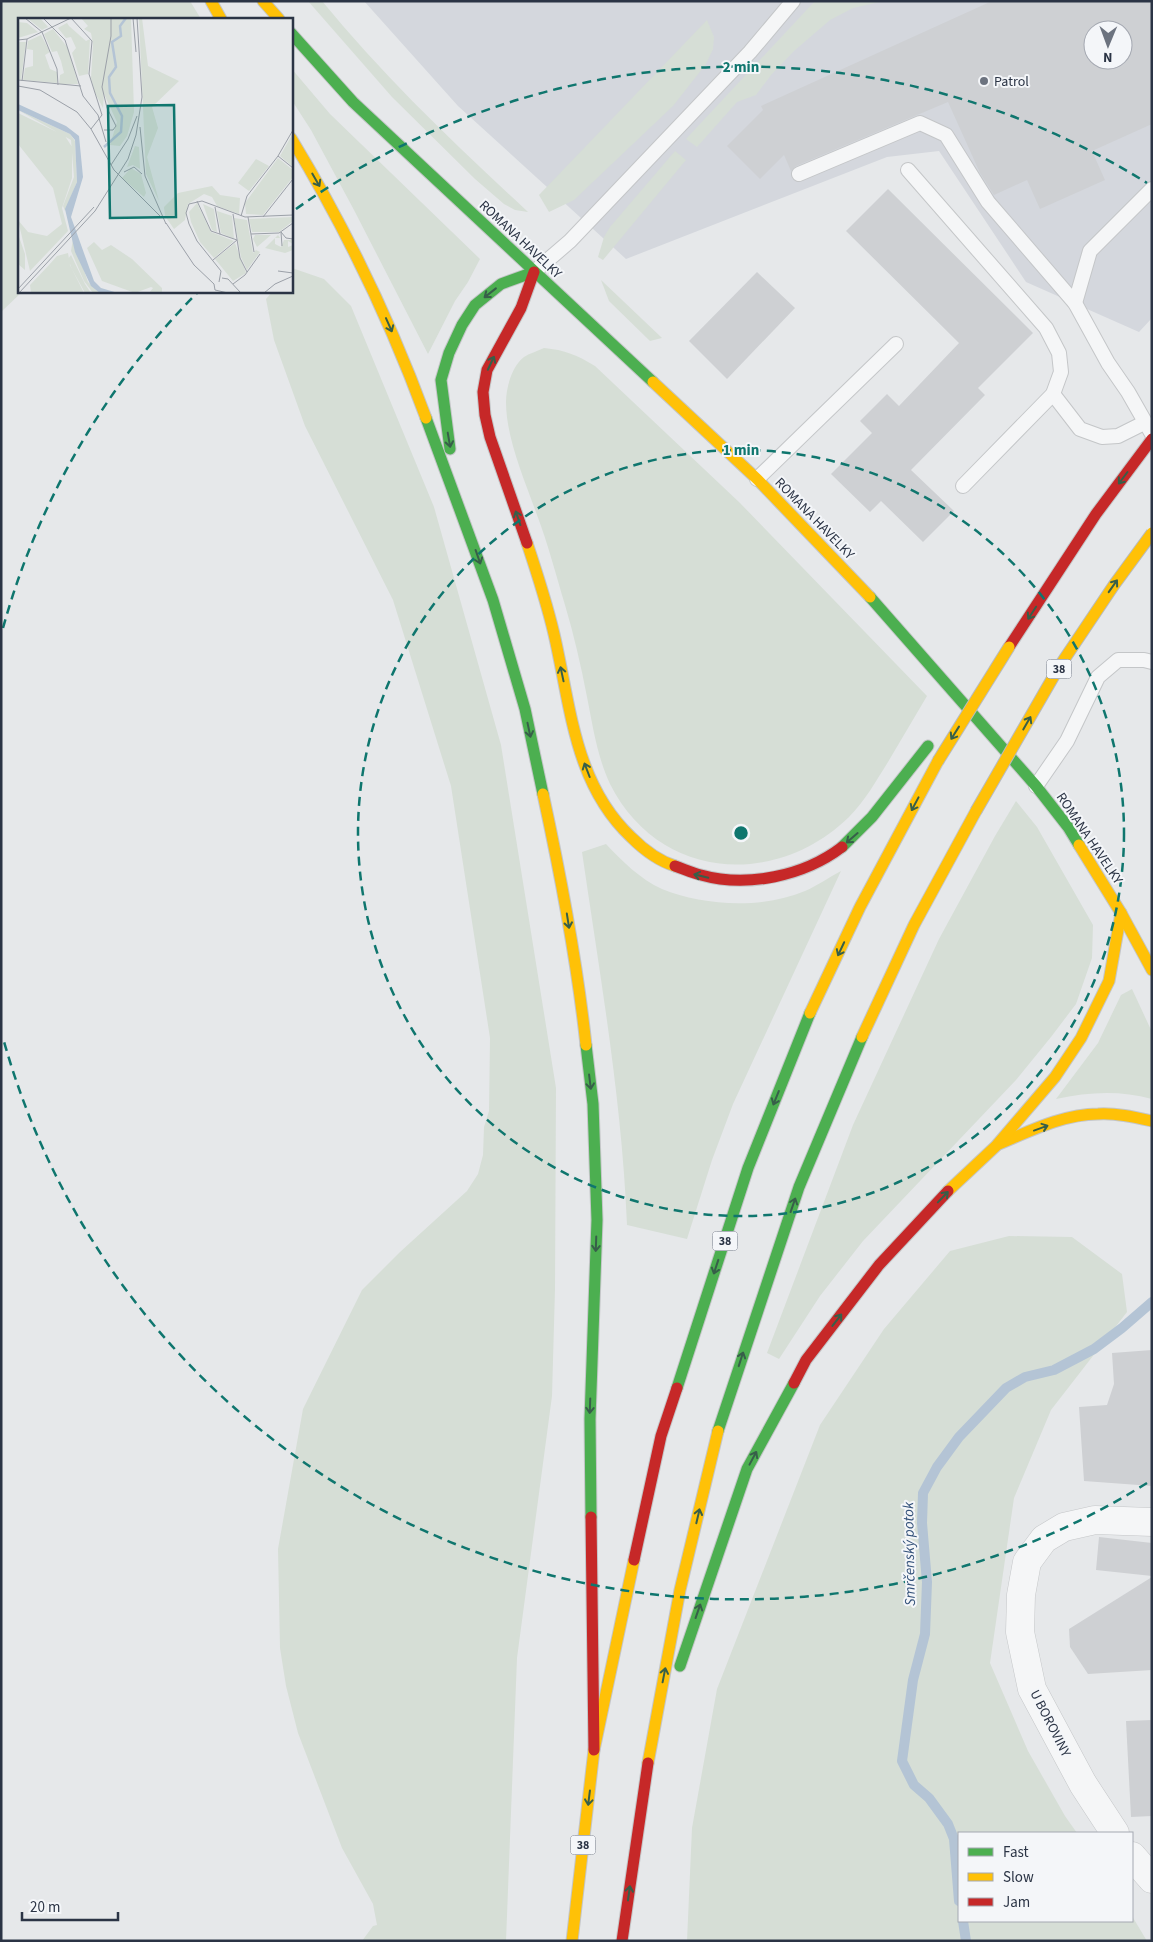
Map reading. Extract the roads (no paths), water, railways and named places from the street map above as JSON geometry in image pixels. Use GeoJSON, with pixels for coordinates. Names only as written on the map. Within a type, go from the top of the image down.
{"type":"FeatureCollection","features":[{"type":"Feature","properties":{"kind":"main road"},"geometry":{"type":"LineString","coordinates":[[211,1],[220,18]]}},
{"type":"Feature","properties":{"kind":"main road"},"geometry":{"type":"LineString","coordinates":[[263,1],[278,18]]}},
{"type":"Feature","properties":{"kind":"main road","name":"ROMANA HAVELKY"},"geometry":{"type":"LineString","coordinates":[[292,34],[353,102],[757,479],[887,615],[1036,786],[1068,827],[1121,913],[1152,970]]}},
{"type":"Feature","properties":{"kind":"main road"},"geometry":{"type":"LineString","coordinates":[[292,140],[318,182],[365,271],[406,364],[461,512],[493,600],[525,709],[560,873],[581,999],[593,1104],[597,1220],[590,1420],[594,1750]]}},
{"type":"Feature","properties":{"kind":"main road"},"geometry":{"type":"LineString","coordinates":[[461,512],[445,417],[441,380],[449,353],[462,325],[475,305],[502,284],[534,272]]}},
{"type":"Feature","properties":{"kind":"main road"},"geometry":{"type":"LineString","coordinates":[[534,272],[522,308],[490,364],[483,388],[483,411],[488,432],[520,522],[549,613],[572,722],[585,767],[596,793],[611,819],[634,841],[653,855],[695,874],[718,880],[746,881],[774,878],[809,866],[835,852],[858,833],[931,743]]}},
{"type":"Feature","properties":{"kind":"main road","name":"38"},"geometry":{"type":"LineString","coordinates":[[572,1941],[594,1750],[661,1436],[748,1168],[817,999],[860,907],[938,761],[1009,647],[1096,514],[1152,439]]}},
{"type":"Feature","properties":{"kind":"main road","name":"38"},"geometry":{"type":"LineString","coordinates":[[622,1941],[649,1757],[680,1590],[715,1441],[799,1187],[862,1038],[914,925],[976,811],[1059,667],[1114,585],[1152,533]]}},
{"type":"Feature","properties":{"kind":"main road"},"geometry":{"type":"LineString","coordinates":[[953,716],[1009,647]]}},
{"type":"Feature","properties":{"kind":"main road"},"geometry":{"type":"LineString","coordinates":[[649,1757],[747,1468],[806,1360],[879,1265],[946,1193],[996,1146],[1055,1077],[1081,1038],[1109,981],[1121,913]]}},
{"type":"Feature","properties":{"kind":"main road"},"geometry":{"type":"LineString","coordinates":[[996,1146],[1044,1126],[1084,1115],[1118,1114],[1152,1121]]}},
{"type":"Feature","properties":{"kind":"street","name":"U BOROVINY"},"geometry":{"type":"LineString","coordinates":[[1114,1832],[1082,1784],[1032,1689],[1020,1632],[1021,1595],[1027,1562],[1044,1539],[1064,1527],[1095,1520],[1152,1522]]}},
{"type":"Feature","properties":{"kind":"street"},"geometry":{"type":"LineString","coordinates":[[1133,1857],[1152,1879]]}},
{"type":"Feature","properties":{"kind":"lane"},"geometry":{"type":"LineString","coordinates":[[534,272],[570,241],[750,52],[793,1]]}},
{"type":"Feature","properties":{"kind":"lane"},"geometry":{"type":"LineString","coordinates":[[799,174],[920,123],[946,134],[988,202],[1075,303],[1108,363],[1128,392],[1148,428],[1118,436],[1102,437],[1080,429],[1053,394]]}},
{"type":"Feature","properties":{"kind":"lane"},"geometry":{"type":"LineString","coordinates":[[908,170],[1046,328],[1058,353],[1061,372],[1053,394],[963,486]]}},
{"type":"Feature","properties":{"kind":"lane"},"geometry":{"type":"LineString","coordinates":[[1075,303],[1090,251],[1152,189]]}},
{"type":"Feature","properties":{"kind":"lane"},"geometry":{"type":"LineString","coordinates":[[757,479],[896,344]]}},
{"type":"Feature","properties":{"kind":"lane"},"geometry":{"type":"LineString","coordinates":[[1036,786],[1067,741],[1098,676],[1118,660],[1144,660],[1152,662]]}},
{"type":"Feature","properties":{"kind":"waterway","name":"Smrčenský potok"},"geometry":{"type":"LineString","coordinates":[[958,1889],[954,1839],[948,1824],[929,1798],[914,1785],[902,1761],[913,1680],[925,1634],[927,1582],[922,1523],[923,1493],[937,1467],[959,1437],[1006,1388],[1025,1377],[1054,1370],[1094,1349],[1152,1302]]}},
{"type":"Feature","properties":{"kind":"waterway","name":"Smrčenský potok"},"geometry":{"type":"LineString","coordinates":[[963,1922],[966,1941]]}},
{"type":"Feature","properties":{"kind":"place","name":"Patrol"},"geometry":{"type":"Point","coordinates":[984,81]}}]}
